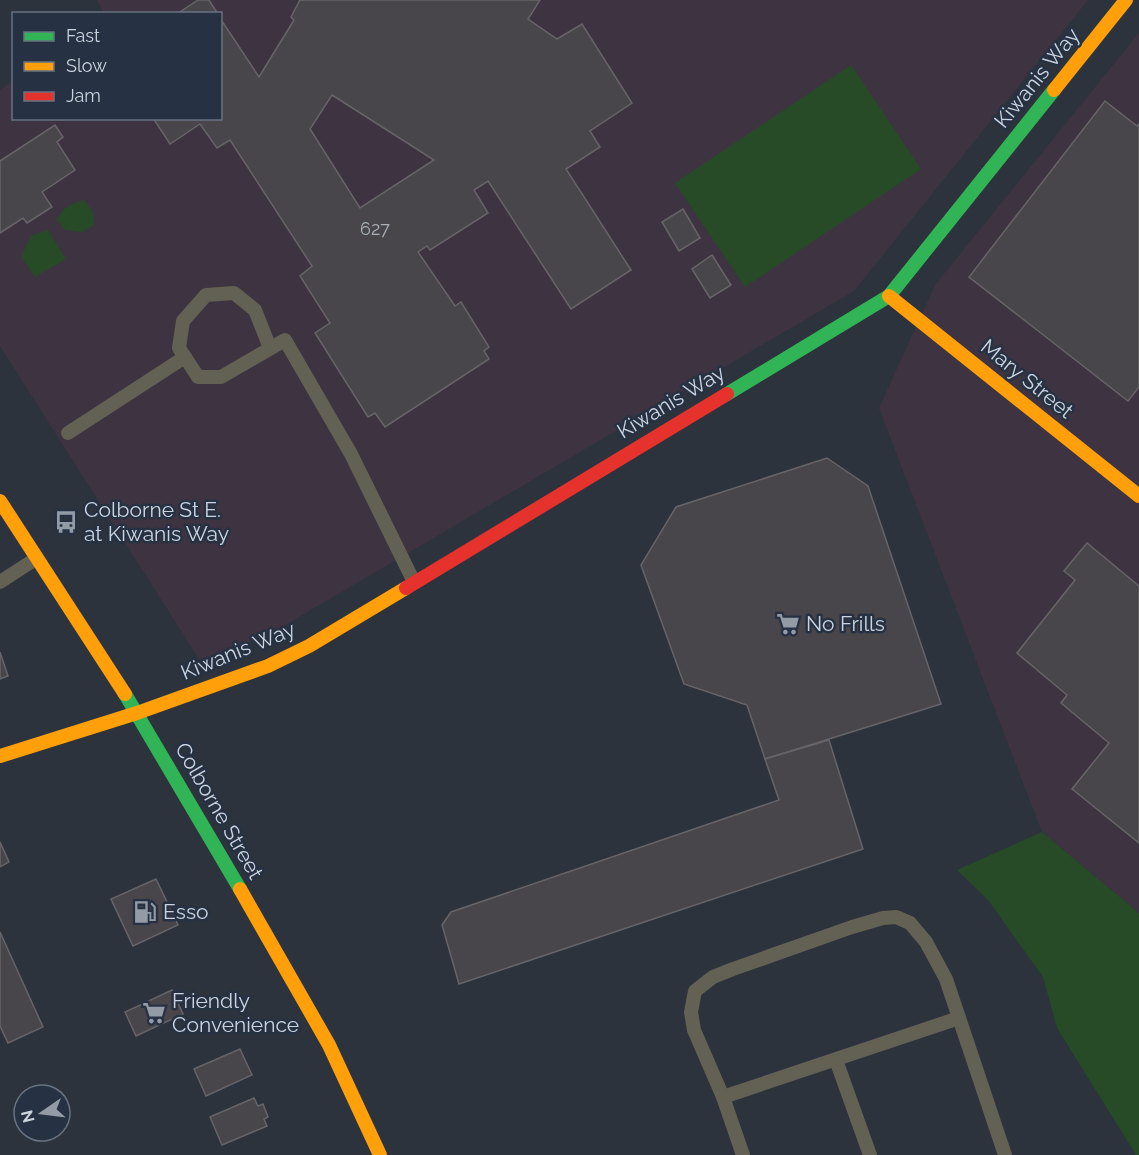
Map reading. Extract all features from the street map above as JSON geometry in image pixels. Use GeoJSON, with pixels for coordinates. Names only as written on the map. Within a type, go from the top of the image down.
{"type":"FeatureCollection","features":[{"type":"Feature","properties":{"kind":"street","name":"Kiwanis Way"},"geometry":{"type":"LineString","coordinates":[[0,756],[137,713],[268,666],[309,646],[889,296],[1126,0]]}},
{"type":"Feature","properties":{"kind":"street","name":"Mary Street"},"geometry":{"type":"LineString","coordinates":[[889,296],[1139,496]]}},
{"type":"Feature","properties":{"kind":"street","name":"Colborne Street"},"geometry":{"type":"LineString","coordinates":[[0,501],[137,713],[213,841],[329,1045],[380,1155]]}},
{"type":"Feature","properties":{"kind":"street"},"geometry":{"type":"LineString","coordinates":[[368,1128],[371,1155]]}},
{"type":"Feature","properties":{"kind":"lane"},"geometry":{"type":"LineString","coordinates":[[270,348],[255,310],[234,293],[206,295],[183,321],[179,348],[198,377],[221,377],[285,340],[351,454],[414,582]]}},
{"type":"Feature","properties":{"kind":"lane"},"geometry":{"type":"LineString","coordinates":[[68,433],[185,357]]}},
{"type":"Feature","properties":{"kind":"lane"},"geometry":{"type":"LineString","coordinates":[[0,582],[37,558]]}},
{"type":"Feature","properties":{"kind":"lane"},"geometry":{"type":"LineString","coordinates":[[743,1155],[723,1097],[694,1029],[691,1012],[695,991],[712,977],[852,927],[883,918],[896,917],[910,923],[926,942],[946,979],[1005,1155]]}},
{"type":"Feature","properties":{"kind":"lane"},"geometry":{"type":"LineString","coordinates":[[723,1097],[959,1018]]}},
{"type":"Feature","properties":{"kind":"lane"},"geometry":{"type":"LineString","coordinates":[[836,1060],[870,1155]]}},
{"type":"Feature","properties":{"kind":"shaded area"},"geometry":{"type":"Polygon","coordinates":[[[97,0],[1088,0],[854,291],[275,631],[201,662],[0,346],[0,90],[12,82],[12,120],[222,120],[222,12],[103,12],[97,0]]]}},
{"type":"Feature","properties":{"kind":"shaded area"},"geometry":{"type":"Polygon","coordinates":[[[1139,33],[1139,913],[1042,832],[879,408],[935,285],[1139,33]]]}},
{"type":"Feature","properties":{"kind":"green space"},"geometry":{"type":"Polygon","coordinates":[[[851,65],[921,169],[745,287],[675,183],[851,65]]]}},
{"type":"Feature","properties":{"kind":"green space"},"geometry":{"type":"Polygon","coordinates":[[[84,200],[93,212],[94,225],[82,232],[65,230],[57,220],[61,212],[84,200]]]}},
{"type":"Feature","properties":{"kind":"green space"},"geometry":{"type":"Polygon","coordinates":[[[48,230],[66,259],[35,277],[21,257],[31,236],[48,230]]]}},
{"type":"Feature","properties":{"kind":"green space"},"geometry":{"type":"Polygon","coordinates":[[[1042,832],[1139,913],[1139,1155],[1136,1155],[1057,1028],[1043,977],[988,900],[957,870],[1042,832]]]}},
{"type":"Feature","properties":{"kind":"building"},"geometry":{"type":"Polygon","coordinates":[[[198,0],[209,0],[217,12],[180,12],[198,0]]]}},
{"type":"Feature","properties":{"kind":"building"},"geometry":{"type":"Polygon","coordinates":[[[300,0],[540,0],[528,19],[557,39],[582,24],[632,103],[590,131],[600,147],[566,169],[631,270],[571,309],[488,181],[474,190],[488,213],[430,250],[427,246],[418,252],[455,306],[461,302],[489,347],[484,351],[489,359],[385,427],[375,413],[368,417],[315,333],[330,323],[300,276],[312,266],[230,140],[217,148],[200,124],[170,144],[154,120],[222,120],[222,21],[259,77],[294,20],[291,17],[300,0]],[[332,95],[310,129],[360,208],[434,160],[332,95]]]}},
{"type":"Feature","properties":{"kind":"building"},"geometry":{"type":"Polygon","coordinates":[[[1105,101],[1137,126],[1139,124],[1139,387],[1128,401],[969,277],[1105,101]]]}},
{"type":"Feature","properties":{"kind":"building"},"geometry":{"type":"Polygon","coordinates":[[[55,125],[63,137],[57,142],[75,170],[42,192],[52,207],[27,223],[23,218],[0,233],[0,161],[55,125]]]}},
{"type":"Feature","properties":{"kind":"building"},"geometry":{"type":"Polygon","coordinates":[[[683,209],[700,238],[679,251],[662,222],[683,209]]]}},
{"type":"Feature","properties":{"kind":"building"},"geometry":{"type":"Polygon","coordinates":[[[712,255],[731,285],[710,298],[692,269],[712,255]]]}},
{"type":"Feature","properties":{"kind":"building","name":"No Frills"},"geometry":{"type":"Polygon","coordinates":[[[827,458],[868,486],[941,704],[765,759],[747,705],[684,684],[641,565],[676,507],[827,458]]]}},
{"type":"Feature","properties":{"kind":"building"},"geometry":{"type":"Polygon","coordinates":[[[1087,543],[1139,586],[1139,843],[1072,789],[1109,743],[1061,703],[1067,695],[1017,653],[1075,580],[1064,571],[1087,543]]]}},
{"type":"Feature","properties":{"kind":"building"},"geometry":{"type":"Polygon","coordinates":[[[0,652],[8,676],[0,679],[0,652]]]}},
{"type":"Feature","properties":{"kind":"building"},"geometry":{"type":"Polygon","coordinates":[[[829,740],[863,849],[459,984],[442,925],[451,912],[779,800],[765,759],[829,740]]]}},
{"type":"Feature","properties":{"kind":"building"},"geometry":{"type":"Polygon","coordinates":[[[0,842],[9,862],[0,867],[0,842]]]}},
{"type":"Feature","properties":{"kind":"building","name":"Esso"},"geometry":{"type":"Polygon","coordinates":[[[156,879],[178,925],[133,946],[111,899],[156,879]]]}},
{"type":"Feature","properties":{"kind":"building"},"geometry":{"type":"Polygon","coordinates":[[[0,932],[43,1027],[8,1043],[0,1026],[0,932]]]}},
{"type":"Feature","properties":{"kind":"building","name":"Friendly Convenience"},"geometry":{"type":"Polygon","coordinates":[[[172,990],[183,1014],[136,1036],[125,1012],[172,990]]]}},
{"type":"Feature","properties":{"kind":"building"},"geometry":{"type":"Polygon","coordinates":[[[240,1049],[252,1075],[206,1096],[194,1069],[240,1049]]]}},
{"type":"Feature","properties":{"kind":"building"},"geometry":{"type":"Polygon","coordinates":[[[254,1098],[258,1106],[263,1104],[268,1117],[264,1119],[267,1126],[222,1145],[210,1117],[254,1098]]]}},
{"type":"Feature","properties":{"kind":"traffic: fast"},"geometry":{"type":"LineString","coordinates":[[727,394],[889,296],[1054,90]]}},
{"type":"Feature","properties":{"kind":"traffic: fast"},"geometry":{"type":"LineString","coordinates":[[125,694],[240,889]]}},
{"type":"Feature","properties":{"kind":"traffic: slow"},"geometry":{"type":"LineString","coordinates":[[1054,90],[1126,0]]}},
{"type":"Feature","properties":{"kind":"traffic: slow"},"geometry":{"type":"LineString","coordinates":[[889,296],[1139,496]]}},
{"type":"Feature","properties":{"kind":"traffic: slow"},"geometry":{"type":"LineString","coordinates":[[0,501],[125,694]]}},
{"type":"Feature","properties":{"kind":"traffic: slow"},"geometry":{"type":"LineString","coordinates":[[0,756],[137,713],[268,666],[309,646],[406,588]]}},
{"type":"Feature","properties":{"kind":"traffic: slow"},"geometry":{"type":"LineString","coordinates":[[240,889],[329,1045],[380,1155]]}},
{"type":"Feature","properties":{"kind":"traffic: jam"},"geometry":{"type":"LineString","coordinates":[[406,588],[727,394]]}},
{"type":"Feature","properties":{"kind":"place","name":"Colborne St E. at Kiwanis Way"},"geometry":{"type":"Point","coordinates":[66,522]}},
{"type":"Feature","properties":{"kind":"place","name":"No Frills"},"geometry":{"type":"Point","coordinates":[788,624]}},
{"type":"Feature","properties":{"kind":"place","name":"Esso"},"geometry":{"type":"Point","coordinates":[145,912]}},
{"type":"Feature","properties":{"kind":"place","name":"Friendly Convenience"},"geometry":{"type":"Point","coordinates":[154,1013]}}]}
